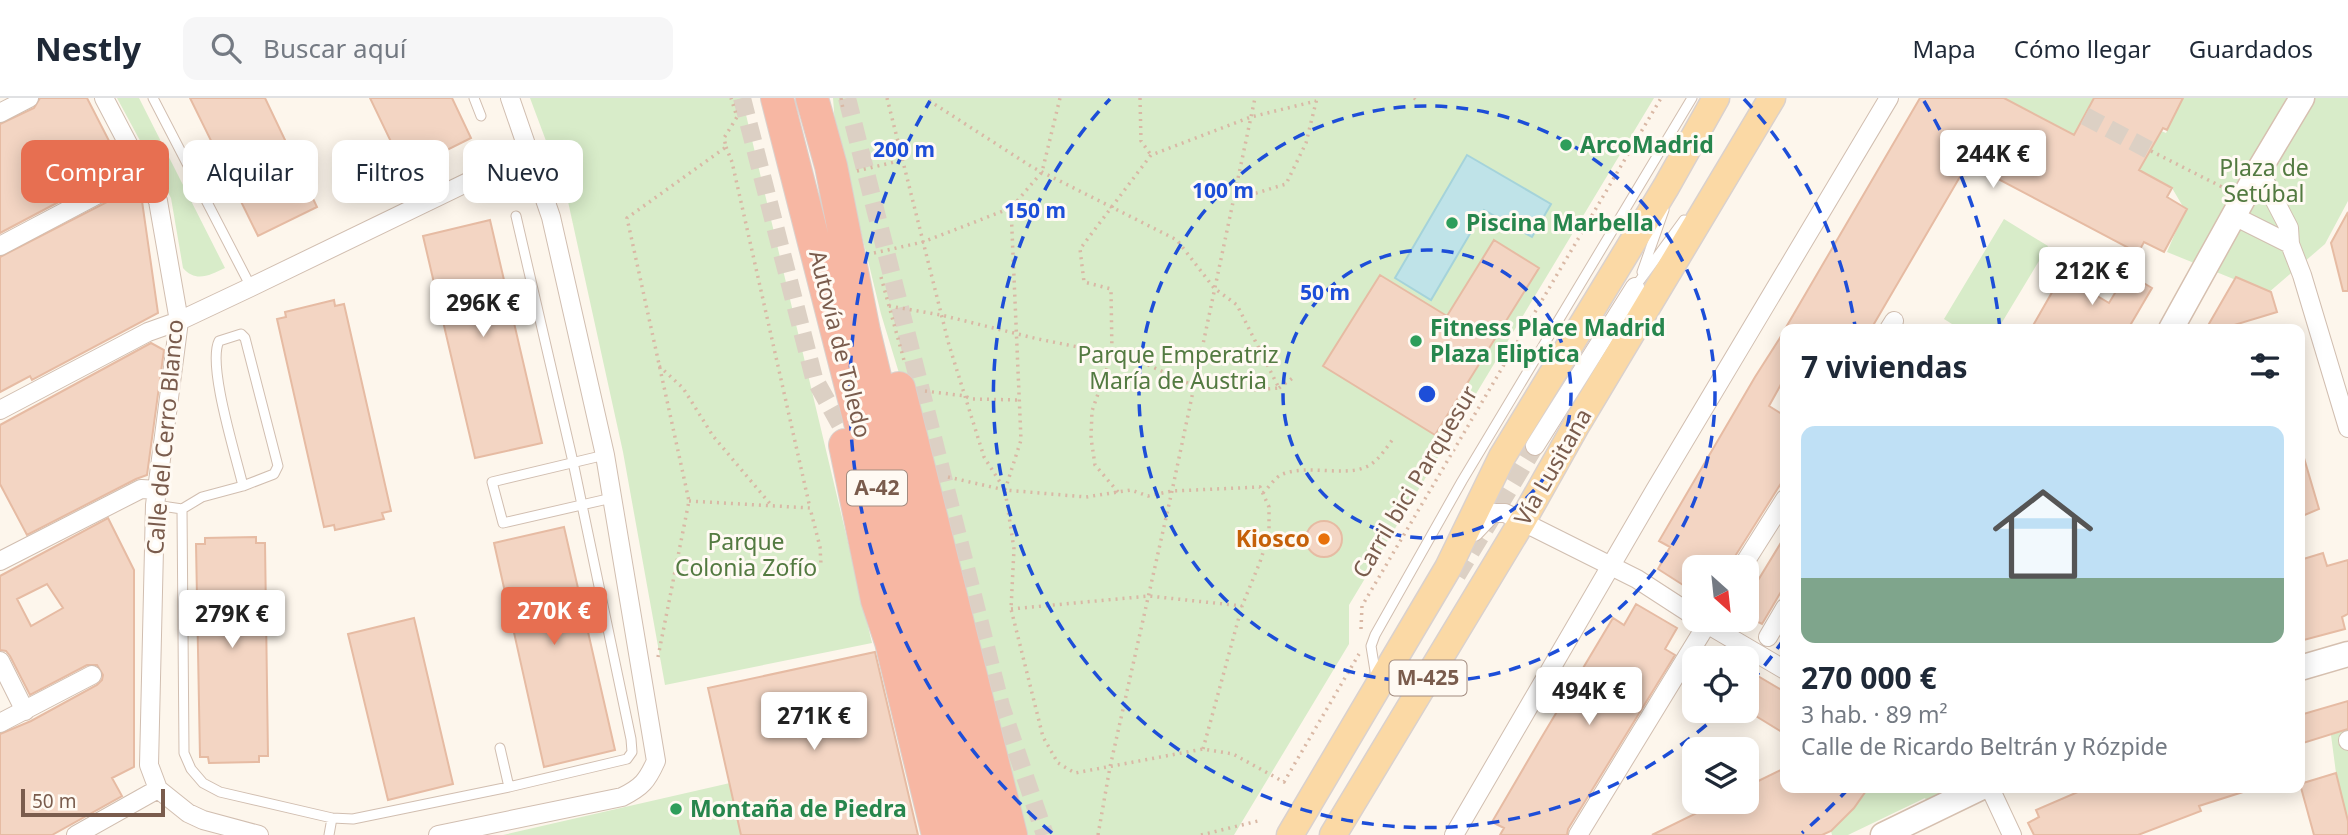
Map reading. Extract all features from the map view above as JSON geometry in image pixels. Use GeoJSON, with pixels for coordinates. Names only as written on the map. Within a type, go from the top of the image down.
{"type":"FeatureCollection","features":[{"type":"Feature","properties":{"kind":"highway","name":"Autovía de Toledo"},"geometry":{"type":"LineString","coordinates":[[777,98],[885,520],[961,835]]}},
{"type":"Feature","properties":{"kind":"highway","name":"Autovía de Toledo"},"geometry":{"type":"LineString","coordinates":[[812,98],[841,169],[867,345],[986,835]]}},
{"type":"Feature","properties":{"kind":"highway"},"geometry":{"type":"LineString","coordinates":[[788,142],[794,199],[877,600],[891,642],[938,835]]}},
{"type":"Feature","properties":{"kind":"highway"},"geometry":{"type":"LineString","coordinates":[[841,169],[851,216],[907,417],[1011,835]]}},
{"type":"Feature","properties":{"kind":"main road","name":"Vía Lusitana"},"geometry":{"type":"LineString","coordinates":[[1290,835],[1448,568],[1502,457],[1666,187],[1716,98]]}},
{"type":"Feature","properties":{"kind":"main road","name":"Vía Lusitana"},"geometry":{"type":"LineString","coordinates":[[1333,835],[1772,98]]}},
{"type":"Feature","properties":{"kind":"street"},"geometry":{"type":"LineString","coordinates":[[0,113],[29,98]]}},
{"type":"Feature","properties":{"kind":"street","name":"Calle del Cerro Blanco"},"geometry":{"type":"LineString","coordinates":[[104,98],[126,140]]}},
{"type":"Feature","properties":{"kind":"street"},"geometry":{"type":"LineString","coordinates":[[510,98],[526,140]]}},
{"type":"Feature","properties":{"kind":"street"},"geometry":{"type":"LineString","coordinates":[[1454,835],[1889,98]]}},
{"type":"Feature","properties":{"kind":"street"},"geometry":{"type":"LineString","coordinates":[[2174,324],[2302,98]]}},
{"type":"Feature","properties":{"kind":"street"},"geometry":{"type":"LineString","coordinates":[[2259,170],[2289,229],[2290,244],[2302,275],[2348,428]]}},
{"type":"Feature","properties":{"kind":"street"},"geometry":{"type":"LineString","coordinates":[[0,410],[148,332],[179,321],[463,184]]}},
{"type":"Feature","properties":{"kind":"street"},"geometry":{"type":"LineString","coordinates":[[0,246],[81,203]]}},
{"type":"Feature","properties":{"kind":"street","name":"Calle del Cerro Blanco"},"geometry":{"type":"LineString","coordinates":[[158,203],[179,321],[156,498],[149,765],[158,789]]}},
{"type":"Feature","properties":{"kind":"street"},"geometry":{"type":"LineString","coordinates":[[438,835],[622,797],[648,779],[656,761],[605,455],[546,203]]}},
{"type":"Feature","properties":{"kind":"street"},"geometry":{"type":"LineString","coordinates":[[2239,207],[2290,244]]}},
{"type":"Feature","properties":{"kind":"street"},"geometry":{"type":"LineString","coordinates":[[1535,446],[1635,287]]}},
{"type":"Feature","properties":{"kind":"street"},"geometry":{"type":"LineString","coordinates":[[0,561],[141,489],[156,498]]}},
{"type":"Feature","properties":{"kind":"street"},"geometry":{"type":"LineString","coordinates":[[1750,555],[1780,507]]}},
{"type":"Feature","properties":{"kind":"street"},"geometry":{"type":"LineString","coordinates":[[1448,568],[1475,530],[1492,513],[1506,513],[1637,579],[1682,608]]}},
{"type":"Feature","properties":{"kind":"street"},"geometry":{"type":"LineString","coordinates":[[1768,637],[1780,617]]}},
{"type":"Feature","properties":{"kind":"street"},"geometry":{"type":"LineString","coordinates":[[1578,835],[1693,632]]}},
{"type":"Feature","properties":{"kind":"street"},"geometry":{"type":"LineString","coordinates":[[1720,632],[1780,667]]}},
{"type":"Feature","properties":{"kind":"street"},"geometry":{"type":"LineString","coordinates":[[2305,667],[2348,654]]}},
{"type":"Feature","properties":{"kind":"street"},"geometry":{"type":"LineString","coordinates":[[0,661],[25,711]]}},
{"type":"Feature","properties":{"kind":"street"},"geometry":{"type":"LineString","coordinates":[[0,723],[92,676]]}},
{"type":"Feature","properties":{"kind":"street"},"geometry":{"type":"LineString","coordinates":[[76,835],[158,789],[188,813],[203,820],[259,835]]}},
{"type":"Feature","properties":{"kind":"street"},"geometry":{"type":"LineString","coordinates":[[1883,835],[1970,793]]}},
{"type":"Feature","properties":{"kind":"street"},"geometry":{"type":"LineString","coordinates":[[1992,793],[2012,835]]}},
{"type":"Feature","properties":{"kind":"lane"},"geometry":{"type":"LineString","coordinates":[[153,98],[251,287]]}},
{"type":"Feature","properties":{"kind":"lane"},"geometry":{"type":"LineString","coordinates":[[474,98],[481,117]]}},
{"type":"Feature","properties":{"kind":"lane"},"geometry":{"type":"LineString","coordinates":[[1377,686],[1371,646],[1375,635],[1462,481],[1692,98]]}},
{"type":"Feature","properties":{"kind":"lane"},"geometry":{"type":"LineString","coordinates":[[1708,184],[1736,156]]}},
{"type":"Feature","properties":{"kind":"lane"},"geometry":{"type":"LineString","coordinates":[[1635,287],[1662,217],[1666,187]]}},
{"type":"Feature","properties":{"kind":"lane"},"geometry":{"type":"LineString","coordinates":[[1635,287],[1693,206]]}},
{"type":"Feature","properties":{"kind":"lane"},"geometry":{"type":"LineString","coordinates":[[182,509],[184,753],[191,769],[203,782],[220,792],[332,818],[353,819],[509,788],[627,759],[632,752],[582,505],[516,216]]}},
{"type":"Feature","properties":{"kind":"lane"},"geometry":{"type":"LineString","coordinates":[[182,509],[202,496],[243,486],[274,474],[278,466],[245,338],[241,334],[219,341],[215,349],[216,370],[243,486]]}},
{"type":"Feature","properties":{"kind":"lane"},"geometry":{"type":"LineString","coordinates":[[605,455],[492,482],[503,523],[612,498]]}},
{"type":"Feature","properties":{"kind":"lane"},"geometry":{"type":"LineString","coordinates":[[156,498],[182,509]]}},
{"type":"Feature","properties":{"kind":"lane"},"geometry":{"type":"LineString","coordinates":[[500,748],[509,788]]}},
{"type":"Feature","properties":{"kind":"lane"},"geometry":{"type":"LineString","coordinates":[[329,835],[332,818]]}},
{"type":"Feature","properties":{"kind":"path"},"geometry":{"type":"LineString","coordinates":[[731,98],[737,117],[724,138],[732,162],[820,547],[821,565]]}},
{"type":"Feature","properties":{"kind":"path"},"geometry":{"type":"LineString","coordinates":[[841,98],[843,110]]}},
{"type":"Feature","properties":{"kind":"path"},"geometry":{"type":"LineString","coordinates":[[887,98],[941,315],[965,396],[984,457],[1005,490],[1014,549],[1011,610],[1043,737],[1058,763],[1075,773],[1203,749],[1233,754],[1284,782],[1360,653]]}},
{"type":"Feature","properties":{"kind":"path"},"geometry":{"type":"LineString","coordinates":[[925,98],[1042,172],[1177,240],[1214,288],[1237,305],[1279,388]]}},
{"type":"Feature","properties":{"kind":"path"},"geometry":{"type":"LineString","coordinates":[[874,253],[923,242],[1011,208],[1042,172],[1060,98]]}},
{"type":"Feature","properties":{"kind":"path"},"geometry":{"type":"LineString","coordinates":[[1140,98],[1141,141],[1151,155]]}},
{"type":"Feature","properties":{"kind":"path"},"geometry":{"type":"LineString","coordinates":[[1098,835],[1255,98]]}},
{"type":"Feature","properties":{"kind":"path"},"geometry":{"type":"LineString","coordinates":[[1414,98],[1419,102]]}},
{"type":"Feature","properties":{"kind":"path","name":"Carril bici Parquesur"},"geometry":{"type":"LineString","coordinates":[[1361,629],[1362,606],[1661,98]]}},
{"type":"Feature","properties":{"kind":"path"},"geometry":{"type":"LineString","coordinates":[[1118,492],[1095,465],[1091,438],[1092,411],[1112,354],[1111,289],[1084,282],[1080,249],[1151,155],[1251,117],[1316,99],[1306,143],[1286,184],[1250,195],[1235,194]]}},
{"type":"Feature","properties":{"kind":"path"},"geometry":{"type":"LineString","coordinates":[[654,653],[657,665],[689,501],[627,218],[726,146]]}},
{"type":"Feature","properties":{"kind":"path"},"geometry":{"type":"LineString","coordinates":[[2151,151],[2239,207]]}},
{"type":"Feature","properties":{"kind":"path"},"geometry":{"type":"LineString","coordinates":[[841,169],[903,160]]}},
{"type":"Feature","properties":{"kind":"path"},"geometry":{"type":"LineString","coordinates":[[1005,490],[1021,440],[1011,208]]}},
{"type":"Feature","properties":{"kind":"path"},"geometry":{"type":"LineString","coordinates":[[878,267],[906,366]]}},
{"type":"Feature","properties":{"kind":"path"},"geometry":{"type":"LineString","coordinates":[[889,306],[1133,358],[1194,386],[1227,383],[1252,390],[1279,388],[1294,377]]}},
{"type":"Feature","properties":{"kind":"path"},"geometry":{"type":"LineString","coordinates":[[659,366],[683,388],[713,436],[772,506]]}},
{"type":"Feature","properties":{"kind":"path"},"geometry":{"type":"LineString","coordinates":[[925,391],[965,396],[971,400],[1020,400]]}},
{"type":"Feature","properties":{"kind":"path"},"geometry":{"type":"LineString","coordinates":[[1263,494],[1281,474],[1303,470],[1356,470],[1368,466],[1393,439]]}},
{"type":"Feature","properties":{"kind":"path"},"geometry":{"type":"LineString","coordinates":[[948,477],[1005,490],[1086,497],[1130,490],[1148,496],[1172,491],[1260,487],[1269,507],[1269,534],[1242,606],[1203,749]]}},
{"type":"Feature","properties":{"kind":"path"},"geometry":{"type":"LineString","coordinates":[[689,501],[810,508]]}},
{"type":"Feature","properties":{"kind":"path"},"geometry":{"type":"LineString","coordinates":[[1011,610],[1149,596],[1242,606]]}},
{"type":"Feature","properties":{"kind":"path"},"geometry":{"type":"LineString","coordinates":[[1201,835],[1258,821]]}},
{"type":"Feature","properties":{"kind":"green space"},"geometry":{"type":"Polygon","coordinates":[[[117,98],[139,98],[160,140],[140,140],[117,98]]]}},
{"type":"Feature","properties":{"kind":"green space","name":"Parque Colonia Zofío"},"geometry":{"type":"Polygon","coordinates":[[[530,98],[742,98],[872,643],[665,685],[623,452],[568,203],[583,203],[583,140],[546,140],[530,98]]]}},
{"type":"Feature","properties":{"kind":"green space","name":"Parque Emperatriz María de Austria"},"geometry":{"type":"Polygon","coordinates":[[[833,98],[1654,98],[1349,605],[1349,644],[1234,835],[1018,835],[931,478],[881,314],[835,125],[833,98]]]}},
{"type":"Feature","properties":{"kind":"green space"},"geometry":{"type":"Polygon","coordinates":[[[2004,98],[2094,98],[2074,135],[2004,98]]]}},
{"type":"Feature","properties":{"kind":"green space","name":"Plaza de Setúbal"},"geometry":{"type":"Polygon","coordinates":[[[2183,98],[2348,98],[2348,201],[2325,244],[2268,293],[2167,252],[2185,210],[2172,188],[2139,170],[2161,131],[2166,133],[2183,98]]]}},
{"type":"Feature","properties":{"kind":"green space"},"geometry":{"type":"Polygon","coordinates":[[[169,157],[183,185],[183,203],[192,203],[225,268],[209,275],[198,276],[183,268],[171,198],[169,157]]]}},
{"type":"Feature","properties":{"kind":"green space"},"geometry":{"type":"Polygon","coordinates":[[[2004,219],[2048,246],[2001,324],[1952,324],[1944,319],[2004,219]]]}},
{"type":"Feature","properties":{"kind":"green space"},"geometry":{"type":"Polygon","coordinates":[[[2348,729],[2348,821],[2336,773],[2331,735],[2348,729]]]}},
{"type":"Feature","properties":{"kind":"green space","name":"Montaña de Piedra"},"geometry":{"type":"Polygon","coordinates":[[[730,783],[741,835],[503,835],[730,783]]]}},
{"type":"Feature","properties":{"kind":"green space"},"geometry":{"type":"Polygon","coordinates":[[[1864,793],[1948,793],[1928,803],[1925,798],[1848,835],[1832,835],[1831,831],[1864,793]]]}},
{"type":"Feature","properties":{"kind":"water","name":"Piscina Marbella"},"geometry":{"type":"Polygon","coordinates":[[[1467,155],[1551,204],[1532,237],[1484,210],[1431,300],[1395,278],[1467,155]]]}},
{"type":"Feature","properties":{"kind":"building"},"geometry":{"type":"Polygon","coordinates":[[[40,98],[87,98],[109,140],[21,140],[21,203],[57,203],[0,233],[0,124],[34,108],[40,98]]]}},
{"type":"Feature","properties":{"kind":"building"},"geometry":{"type":"Polygon","coordinates":[[[190,98],[265,98],[285,140],[211,140],[190,98]]]}},
{"type":"Feature","properties":{"kind":"building"},"geometry":{"type":"Polygon","coordinates":[[[370,98],[452,98],[471,138],[449,149],[449,140],[390,140],[370,98]]]}},
{"type":"Feature","properties":{"kind":"building"},"geometry":{"type":"Polygon","coordinates":[[[1920,98],[2004,98],[2074,135],[2094,98],[2183,98],[2167,130],[2163,128],[2139,170],[2172,188],[2167,197],[2187,209],[2164,252],[2144,242],[2138,253],[1968,163],[1874,324],[1788,324],[1920,98]]]}},
{"type":"Feature","properties":{"kind":"building"},"geometry":{"type":"Polygon","coordinates":[[[105,203],[142,203],[158,313],[32,380],[30,376],[0,392],[0,257],[105,203]]]}},
{"type":"Feature","properties":{"kind":"building"},"geometry":{"type":"Polygon","coordinates":[[[242,203],[315,203],[317,207],[258,236],[242,203]]]}},
{"type":"Feature","properties":{"kind":"building"},"geometry":{"type":"Polygon","coordinates":[[[2348,212],[2348,291],[2343,291],[2331,243],[2348,212]]]}},
{"type":"Feature","properties":{"kind":"building"},"geometry":{"type":"Polygon","coordinates":[[[490,220],[542,443],[475,458],[423,236],[490,220]]]}},
{"type":"Feature","properties":{"kind":"building","name":"Fitness Place Madrid Plaza Eliptica"},"geometry":{"type":"Polygon","coordinates":[[[1494,240],[1539,268],[1435,435],[1323,366],[1380,275],[1447,316],[1494,240]]]}},
{"type":"Feature","properties":{"kind":"building"},"geometry":{"type":"Polygon","coordinates":[[[2127,273],[2152,288],[2131,324],[2034,324],[2062,275],[2109,303],[2127,273]]]}},
{"type":"Feature","properties":{"kind":"building"},"geometry":{"type":"Polygon","coordinates":[[[2236,277],[2271,292],[2277,312],[2237,324],[2209,324],[2236,277]]]}},
{"type":"Feature","properties":{"kind":"building"},"geometry":{"type":"Polygon","coordinates":[[[334,300],[335,306],[344,304],[391,511],[382,513],[384,519],[335,530],[334,525],[324,527],[277,319],[286,317],[285,312],[334,300]]]}},
{"type":"Feature","properties":{"kind":"building"},"geometry":{"type":"Polygon","coordinates":[[[1780,338],[1780,386],[1769,406],[1780,413],[1780,485],[1736,555],[1682,555],[1682,584],[1658,569],[1670,547],[1659,541],[1780,338]]]}},
{"type":"Feature","properties":{"kind":"building"},"geometry":{"type":"Polygon","coordinates":[[[151,343],[164,350],[147,475],[27,535],[0,484],[0,425],[151,343]]]}},
{"type":"Feature","properties":{"kind":"building"},"geometry":{"type":"Polygon","coordinates":[[[2305,461],[2319,509],[2305,515],[2305,461]]]}},
{"type":"Feature","properties":{"kind":"building"},"geometry":{"type":"Polygon","coordinates":[[[108,518],[134,570],[134,767],[112,778],[122,796],[52,835],[0,835],[0,734],[31,721],[97,685],[103,675],[97,665],[87,665],[30,695],[10,656],[6,651],[0,650],[0,576],[108,518]],[[47,584],[17,599],[31,626],[63,608],[47,584]]]}},
{"type":"Feature","properties":{"kind":"building","name":"Kiosco"},"geometry":{"type":"Polygon","coordinates":[[[1324,521],[1337,526],[1342,539],[1337,552],[1324,557],[1311,552],[1306,539],[1311,526],[1324,521]]]}},
{"type":"Feature","properties":{"kind":"building"},"geometry":{"type":"Polygon","coordinates":[[[564,527],[615,750],[544,767],[494,543],[564,527]]]}},
{"type":"Feature","properties":{"kind":"building"},"geometry":{"type":"Polygon","coordinates":[[[256,537],[256,543],[265,543],[268,756],[259,756],[259,762],[209,763],[208,757],[200,757],[196,544],[205,544],[205,538],[256,537]]]}},
{"type":"Feature","properties":{"kind":"building"},"geometry":{"type":"Polygon","coordinates":[[[1780,544],[1780,593],[1762,624],[1759,622],[1759,579],[1780,544]]]}},
{"type":"Feature","properties":{"kind":"building"},"geometry":{"type":"Polygon","coordinates":[[[2323,553],[2327,566],[2348,560],[2348,614],[2342,617],[2345,629],[2305,640],[2305,558],[2323,553]]]}},
{"type":"Feature","properties":{"kind":"building"},"geometry":{"type":"Polygon","coordinates":[[[1636,604],[1677,628],[1665,649],[1675,655],[1568,829],[1567,835],[1500,835],[1504,828],[1492,822],[1540,740],[1613,618],[1624,625],[1636,604]]]}},
{"type":"Feature","properties":{"kind":"building"},"geometry":{"type":"Polygon","coordinates":[[[414,618],[453,784],[388,800],[348,634],[414,618]]]}},
{"type":"Feature","properties":{"kind":"building"},"geometry":{"type":"Polygon","coordinates":[[[875,652],[918,835],[741,835],[708,688],[875,652]]]}},
{"type":"Feature","properties":{"kind":"building"},"geometry":{"type":"Polygon","coordinates":[[[1759,677],[1780,689],[1780,731],[1759,718],[1759,677]]]}},
{"type":"Feature","properties":{"kind":"building"},"geometry":{"type":"Polygon","coordinates":[[[2348,701],[2348,729],[2305,742],[2305,714],[2348,701]]]}},
{"type":"Feature","properties":{"kind":"building"},"geometry":{"type":"Polygon","coordinates":[[[1780,770],[1780,793],[1864,793],[1831,831],[1822,835],[1652,835],[1695,814],[1759,814],[1759,781],[1780,770]]]}},
{"type":"Feature","properties":{"kind":"building"},"geometry":{"type":"Polygon","coordinates":[[[2336,773],[2348,821],[2348,835],[2314,835],[2302,793],[2305,793],[2305,782],[2336,773]]]}},
{"type":"Feature","properties":{"kind":"building"},"geometry":{"type":"Polygon","coordinates":[[[2075,793],[2240,793],[2199,806],[2201,811],[2138,835],[2034,835],[2028,823],[2039,817],[2036,810],[2075,793]]]}},
{"type":"Feature","properties":{"kind":"tunnel"},"geometry":{"type":"LineString","coordinates":[[742,98],[814,378],[854,449]]}},
{"type":"Feature","properties":{"kind":"tunnel"},"geometry":{"type":"LineString","coordinates":[[847,98],[1001,706],[1045,835]]}},
{"type":"Feature","properties":{"kind":"tunnel"},"geometry":{"type":"LineString","coordinates":[[2085,116],[2151,151]]}},
{"type":"Feature","properties":{"kind":"tunnel"},"geometry":{"type":"LineString","coordinates":[[1457,575],[1535,446]]}},
{"type":"Feature","properties":{"kind":"place","name":"ArcoMadrid"},"geometry":{"type":"Point","coordinates":[1566,145]}},
{"type":"Feature","properties":{"kind":"place","name":"Piscina Marbella"},"geometry":{"type":"Point","coordinates":[1452,223]}},
{"type":"Feature","properties":{"kind":"place","name":"Fitness Place Madrid Plaza Eliptica"},"geometry":{"type":"Point","coordinates":[1416,341]}},
{"type":"Feature","properties":{"kind":"place","name":"Kiosco"},"geometry":{"type":"Point","coordinates":[1324,539]}},
{"type":"Feature","properties":{"kind":"place","name":"Montaña de Piedra"},"geometry":{"type":"Point","coordinates":[676,809]}}]}
